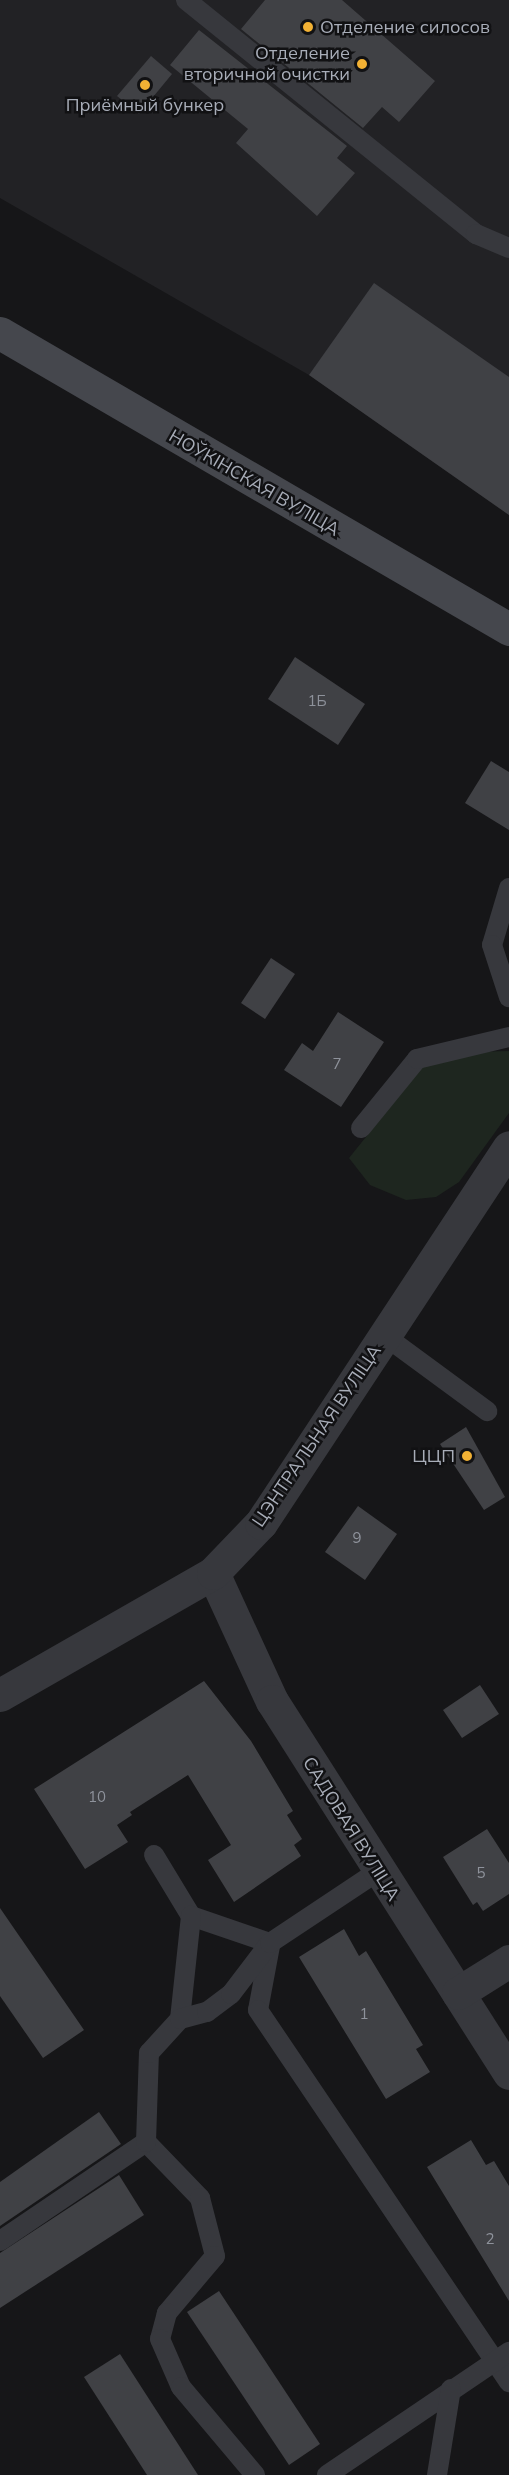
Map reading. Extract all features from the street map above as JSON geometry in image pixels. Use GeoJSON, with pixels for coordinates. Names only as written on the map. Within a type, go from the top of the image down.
{"type":"FeatureCollection","features":[{"type":"Feature","properties":{"kind":"main road","name":"НОЎКІНСКАЯ ВУЛІЦА"},"geometry":{"type":"LineString","coordinates":[[0,333],[509,629]]}},
{"type":"Feature","properties":{"kind":"street","name":"ЦЭНТРАЛЬНАЯ ВУЛІЦА"},"geometry":{"type":"LineString","coordinates":[[0,1695],[213,1573],[261,1523],[509,1147]]}},
{"type":"Feature","properties":{"kind":"street","name":"САДОВАЯ ВУЛІЦА"},"geometry":{"type":"LineString","coordinates":[[213,1573],[272,1701],[377,1872],[509,2073]]}},
{"type":"Feature","properties":{"kind":"street"},"geometry":{"type":"LineString","coordinates":[[458,1993],[509,1961]]}},
{"type":"Feature","properties":{"kind":"lane"},"geometry":{"type":"LineString","coordinates":[[186,0],[476,234],[509,248]]}},
{"type":"Feature","properties":{"kind":"lane"},"geometry":{"type":"LineString","coordinates":[[509,888],[492,945],[509,998]]}},
{"type":"Feature","properties":{"kind":"lane"},"geometry":{"type":"LineString","coordinates":[[361,1128],[417,1059],[509,1037]]}},
{"type":"Feature","properties":{"kind":"lane"},"geometry":{"type":"LineString","coordinates":[[385,1336],[487,1411]]}},
{"type":"Feature","properties":{"kind":"lane"},"geometry":{"type":"LineString","coordinates":[[154,1855],[191,1916],[180,2019]]}},
{"type":"Feature","properties":{"kind":"lane"},"geometry":{"type":"LineString","coordinates":[[255,2475],[181,2387],[160,2339],[167,2313],[215,2256],[200,2198],[146,2142],[148,2053],[180,2019],[207,2012],[231,1994],[270,1943],[377,1872]]}},
{"type":"Feature","properties":{"kind":"lane"},"geometry":{"type":"LineString","coordinates":[[191,1916],[270,1943]]}},
{"type":"Feature","properties":{"kind":"lane"},"geometry":{"type":"LineString","coordinates":[[270,1943],[258,2010],[502,2355],[509,2382]]}},
{"type":"Feature","properties":{"kind":"lane"},"geometry":{"type":"LineString","coordinates":[[0,2241],[146,2142]]}},
{"type":"Feature","properties":{"kind":"lane"},"geometry":{"type":"LineString","coordinates":[[327,2475],[502,2355]]}},
{"type":"Feature","properties":{"kind":"lane"},"geometry":{"type":"LineString","coordinates":[[437,2475],[451,2390]]}},
{"type":"Feature","properties":{"kind":"shaded area"},"geometry":{"type":"Polygon","coordinates":[[[0,0],[509,0],[509,515],[309,375],[0,198],[0,0]]]}},
{"type":"Feature","properties":{"kind":"shaded area"},"geometry":{"type":"Polygon","coordinates":[[[509,1051],[509,1113],[459,1182],[436,1197],[406,1200],[370,1185],[349,1158],[424,1065],[469,1052],[509,1051]]]}},
{"type":"Feature","properties":{"kind":"building"},"geometry":{"type":"Polygon","coordinates":[[[265,0],[342,0],[435,81],[399,122],[382,107],[363,128],[241,29],[265,0]]]}},
{"type":"Feature","properties":{"kind":"building"},"geometry":{"type":"Polygon","coordinates":[[[199,30],[347,146],[337,158],[355,173],[317,216],[236,143],[248,129],[170,65],[199,30]]]}},
{"type":"Feature","properties":{"kind":"building","name":"Приёмный бункер"},"geometry":{"type":"Polygon","coordinates":[[[151,56],[172,74],[139,114],[117,96],[151,56]]]}},
{"type":"Feature","properties":{"kind":"building"},"geometry":{"type":"Polygon","coordinates":[[[374,283],[509,377],[509,515],[309,375],[374,283]]]}},
{"type":"Feature","properties":{"kind":"building"},"geometry":{"type":"Polygon","coordinates":[[[295,657],[365,704],[338,745],[268,699],[295,657]]]}},
{"type":"Feature","properties":{"kind":"building"},"geometry":{"type":"Polygon","coordinates":[[[491,761],[509,772],[509,830],[465,803],[491,761]]]}},
{"type":"Feature","properties":{"kind":"building"},"geometry":{"type":"Polygon","coordinates":[[[271,958],[295,974],[265,1019],[241,1003],[271,958]]]}},
{"type":"Feature","properties":{"kind":"building"},"geometry":{"type":"Polygon","coordinates":[[[338,1012],[384,1042],[341,1107],[284,1070],[302,1043],[313,1051],[338,1012]]]}},
{"type":"Feature","properties":{"kind":"building","name":"ЦЦП"},"geometry":{"type":"Polygon","coordinates":[[[466,1427],[505,1497],[484,1510],[440,1444],[466,1427]]]}},
{"type":"Feature","properties":{"kind":"building"},"geometry":{"type":"Polygon","coordinates":[[[358,1506],[397,1534],[365,1580],[325,1552],[358,1506]]]}},
{"type":"Feature","properties":{"kind":"building"},"geometry":{"type":"Polygon","coordinates":[[[204,1681],[251,1741],[293,1811],[287,1815],[302,1839],[294,1845],[301,1856],[234,1902],[208,1860],[231,1845],[188,1775],[130,1812],[132,1815],[117,1825],[128,1842],[85,1869],[34,1789],[204,1681]]]}},
{"type":"Feature","properties":{"kind":"building"},"geometry":{"type":"Polygon","coordinates":[[[480,1685],[499,1714],[462,1738],[443,1710],[480,1685]]]}},
{"type":"Feature","properties":{"kind":"building"},"geometry":{"type":"Polygon","coordinates":[[[487,1829],[509,1863],[509,1894],[483,1911],[477,1902],[473,1905],[443,1857],[487,1829]]]}},
{"type":"Feature","properties":{"kind":"building"},"geometry":{"type":"Polygon","coordinates":[[[0,1908],[84,2030],[43,2058],[0,1996],[0,1908]]]}},
{"type":"Feature","properties":{"kind":"building"},"geometry":{"type":"Polygon","coordinates":[[[344,1929],[359,1956],[366,1951],[423,2045],[416,2049],[430,2072],[386,2099],[299,1957],[344,1929]]]}},
{"type":"Feature","properties":{"kind":"building"},"geometry":{"type":"Polygon","coordinates":[[[99,2112],[121,2144],[0,2226],[0,2182],[99,2112]]]}},
{"type":"Feature","properties":{"kind":"building"},"geometry":{"type":"Polygon","coordinates":[[[471,2140],[486,2165],[494,2161],[509,2186],[509,2301],[427,2167],[471,2140]]]}},
{"type":"Feature","properties":{"kind":"building"},"geometry":{"type":"Polygon","coordinates":[[[119,2175],[144,2215],[0,2308],[0,2253],[119,2175]]]}},
{"type":"Feature","properties":{"kind":"building"},"geometry":{"type":"Polygon","coordinates":[[[219,2291],[320,2444],[289,2465],[187,2312],[219,2291]]]}},
{"type":"Feature","properties":{"kind":"building"},"geometry":{"type":"Polygon","coordinates":[[[120,2354],[198,2475],[147,2475],[84,2377],[120,2354]]]}},
{"type":"Feature","properties":{"kind":"place","name":"Отделение силосов"},"geometry":{"type":"Point","coordinates":[308,27]}},
{"type":"Feature","properties":{"kind":"place","name":"Отделение вторичной очистки"},"geometry":{"type":"Point","coordinates":[362,64]}},
{"type":"Feature","properties":{"kind":"place","name":"Приёмный бункер"},"geometry":{"type":"Point","coordinates":[145,85]}},
{"type":"Feature","properties":{"kind":"place","name":"ЦЦП"},"geometry":{"type":"Point","coordinates":[467,1456]}}]}
